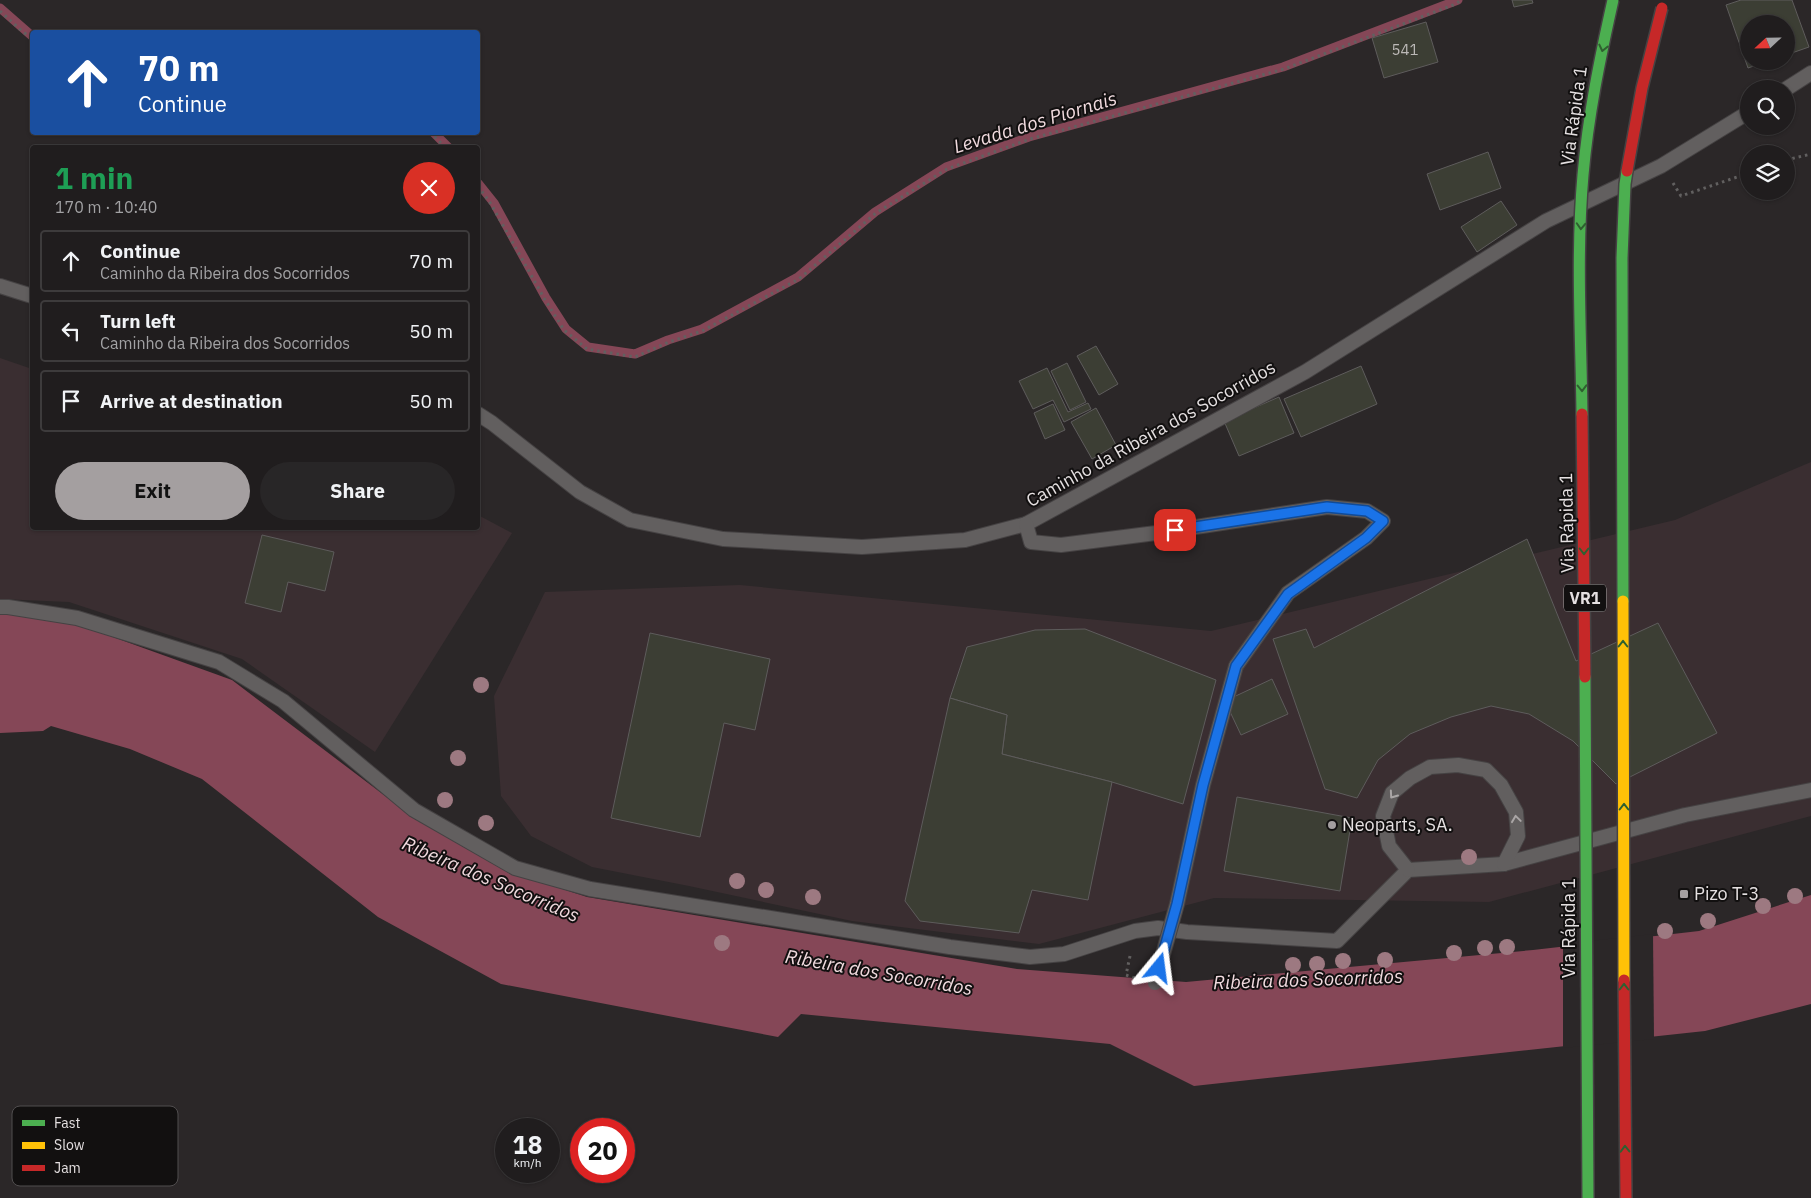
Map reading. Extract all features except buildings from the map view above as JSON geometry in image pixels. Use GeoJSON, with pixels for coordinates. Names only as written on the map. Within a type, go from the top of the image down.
{"type":"FeatureCollection","features":[{"type":"Feature","properties":{"kind":"highway","name":"Via Rápida 1"},"geometry":{"type":"LineString","coordinates":[[1588,1198],[1584,500],[1579,261],[1583,175],[1597,74],[1613,0]]}},
{"type":"Feature","properties":{"kind":"highway","name":"VR1"},"geometry":{"type":"LineString","coordinates":[[1626,1198],[1622,258],[1625,184],[1642,88],[1662,8]]}},
{"type":"Feature","properties":{"kind":"lane"},"geometry":{"type":"LineString","coordinates":[[1795,83],[1811,73]]}},
{"type":"Feature","properties":{"kind":"lane","name":"Caminho da Ribeira dos Socorridos"},"geometry":{"type":"LineString","coordinates":[[1155,983],[1177,904],[1203,785],[1236,666],[1288,594],[1366,538],[1383,521],[1367,511],[1327,507],[1156,533],[1061,545],[1031,542],[1026,524],[1304,372],[1546,221],[1661,166],[1740,118]]}},
{"type":"Feature","properties":{"kind":"lane"},"geometry":{"type":"LineString","coordinates":[[0,286],[30,295]]}},
{"type":"Feature","properties":{"kind":"lane"},"geometry":{"type":"LineString","coordinates":[[480,415],[580,492],[630,520],[723,539],[862,547],[965,540],[1026,524]]}},
{"type":"Feature","properties":{"kind":"lane"},"geometry":{"type":"LineString","coordinates":[[0,607],[77,618],[219,662],[283,701],[414,810],[515,868],[590,889],[950,947],[1030,958],[1064,954],[1135,931],[1158,928],[1337,941],[1408,870],[1504,864],[1685,814],[1811,790]]}},
{"type":"Feature","properties":{"kind":"lane"},"geometry":{"type":"LineString","coordinates":[[1408,870],[1389,846],[1382,816],[1392,793],[1410,778],[1430,767],[1458,765],[1486,770],[1501,785],[1516,812],[1518,836],[1504,864]]}},
{"type":"Feature","properties":{"kind":"path"},"geometry":{"type":"LineString","coordinates":[[480,189],[492,204],[564,330],[587,349],[635,357],[668,342],[702,331],[799,279],[876,213],[947,169],[1030,139],[1284,69],[1453,6],[1462,0]]}},
{"type":"Feature","properties":{"kind":"path"},"geometry":{"type":"LineString","coordinates":[[0,11],[30,36]]}},
{"type":"Feature","properties":{"kind":"path"},"geometry":{"type":"LineString","coordinates":[[433,135],[443,145]]}},
{"type":"Feature","properties":{"kind":"path"},"geometry":{"type":"LineString","coordinates":[[1795,158],[1811,154]]}},
{"type":"Feature","properties":{"kind":"path"},"geometry":{"type":"LineString","coordinates":[[1661,166],[1681,196],[1740,175]]}},
{"type":"Feature","properties":{"kind":"path"},"geometry":{"type":"LineString","coordinates":[[1135,931],[1126,975],[1155,983]]}},
{"type":"Feature","properties":{"kind":"shaded area"},"geometry":{"type":"Polygon","coordinates":[[[0,358],[30,368],[30,530],[480,530],[480,516],[512,533],[375,752],[242,659],[69,602],[0,599],[0,358]]]}},
{"type":"Feature","properties":{"kind":"shaded area"},"geometry":{"type":"Polygon","coordinates":[[[1811,462],[1811,816],[1489,902],[1214,898],[1039,944],[852,921],[592,867],[531,836],[501,796],[494,696],[545,592],[740,585],[1211,631],[1675,520],[1811,462]]]}},
{"type":"Feature","properties":{"kind":"water","name":"Ribeira dos Socorridos"},"geometry":{"type":"Polygon","coordinates":[[[11,614],[77,624],[232,680],[409,814],[510,872],[587,897],[1017,969],[1186,982],[1533,950],[1699,931],[1811,895],[1811,1004],[1705,1031],[1194,1086],[1110,1044],[801,1014],[778,1037],[501,984],[378,917],[202,779],[130,749],[51,726],[43,731],[0,733],[0,615],[11,614]]]}},
{"type":"Feature","properties":{"kind":"pier"},"geometry":{"type":"Polygon","coordinates":[[[1653,934],[1654,1039],[1563,1048],[1563,944],[1653,934]]]}},
{"type":"Feature","properties":{"kind":"waterway","name":"Levada dos Piornais"},"geometry":{"type":"LineString","coordinates":[[480,186],[494,203],[546,298],[566,329],[588,347],[635,354],[668,340],[702,329],[798,277],[875,212],[946,167],[1029,137],[1283,67],[1458,0]]}},
{"type":"Feature","properties":{"kind":"waterway","name":"Levada dos Piornais"},"geometry":{"type":"LineString","coordinates":[[0,8],[30,34]]}},
{"type":"Feature","properties":{"kind":"waterway","name":"Levada dos Piornais"},"geometry":{"type":"LineString","coordinates":[[436,135],[446,145]]}},
{"type":"Feature","properties":{"kind":"traffic: fast"},"geometry":{"type":"LineString","coordinates":[[1582,414],[1579,265],[1583,175],[1595,87],[1613,0]]}},
{"type":"Feature","properties":{"kind":"traffic: fast"},"geometry":{"type":"LineString","coordinates":[[1623,601],[1622,258],[1627,171]]}},
{"type":"Feature","properties":{"kind":"traffic: fast"},"geometry":{"type":"LineString","coordinates":[[1585,677],[1588,1198]]}},
{"type":"Feature","properties":{"kind":"traffic: slow"},"geometry":{"type":"LineString","coordinates":[[1623,601],[1624,980]]}},
{"type":"Feature","properties":{"kind":"traffic: jam"},"geometry":{"type":"LineString","coordinates":[[1627,171],[1642,88],[1662,8]]}},
{"type":"Feature","properties":{"kind":"traffic: jam"},"geometry":{"type":"LineString","coordinates":[[1582,414],[1585,677]]}},
{"type":"Feature","properties":{"kind":"traffic: jam"},"geometry":{"type":"LineString","coordinates":[[1624,980],[1626,1198]]}},
{"type":"Feature","properties":{"kind":"place","name":"Neoparts, SA."},"geometry":{"type":"Point","coordinates":[1332,825]}},
{"type":"Feature","properties":{"kind":"place","name":"Pizo T-3"},"geometry":{"type":"Point","coordinates":[1684,894]}},
{"type":"Feature","properties":{"kind":"route"},"geometry":{"type":"LineString","coordinates":[[1159,968],[1177,904],[1203,785],[1236,666],[1288,594],[1366,538],[1383,521],[1367,511],[1327,507],[1175,530]]}}]}
